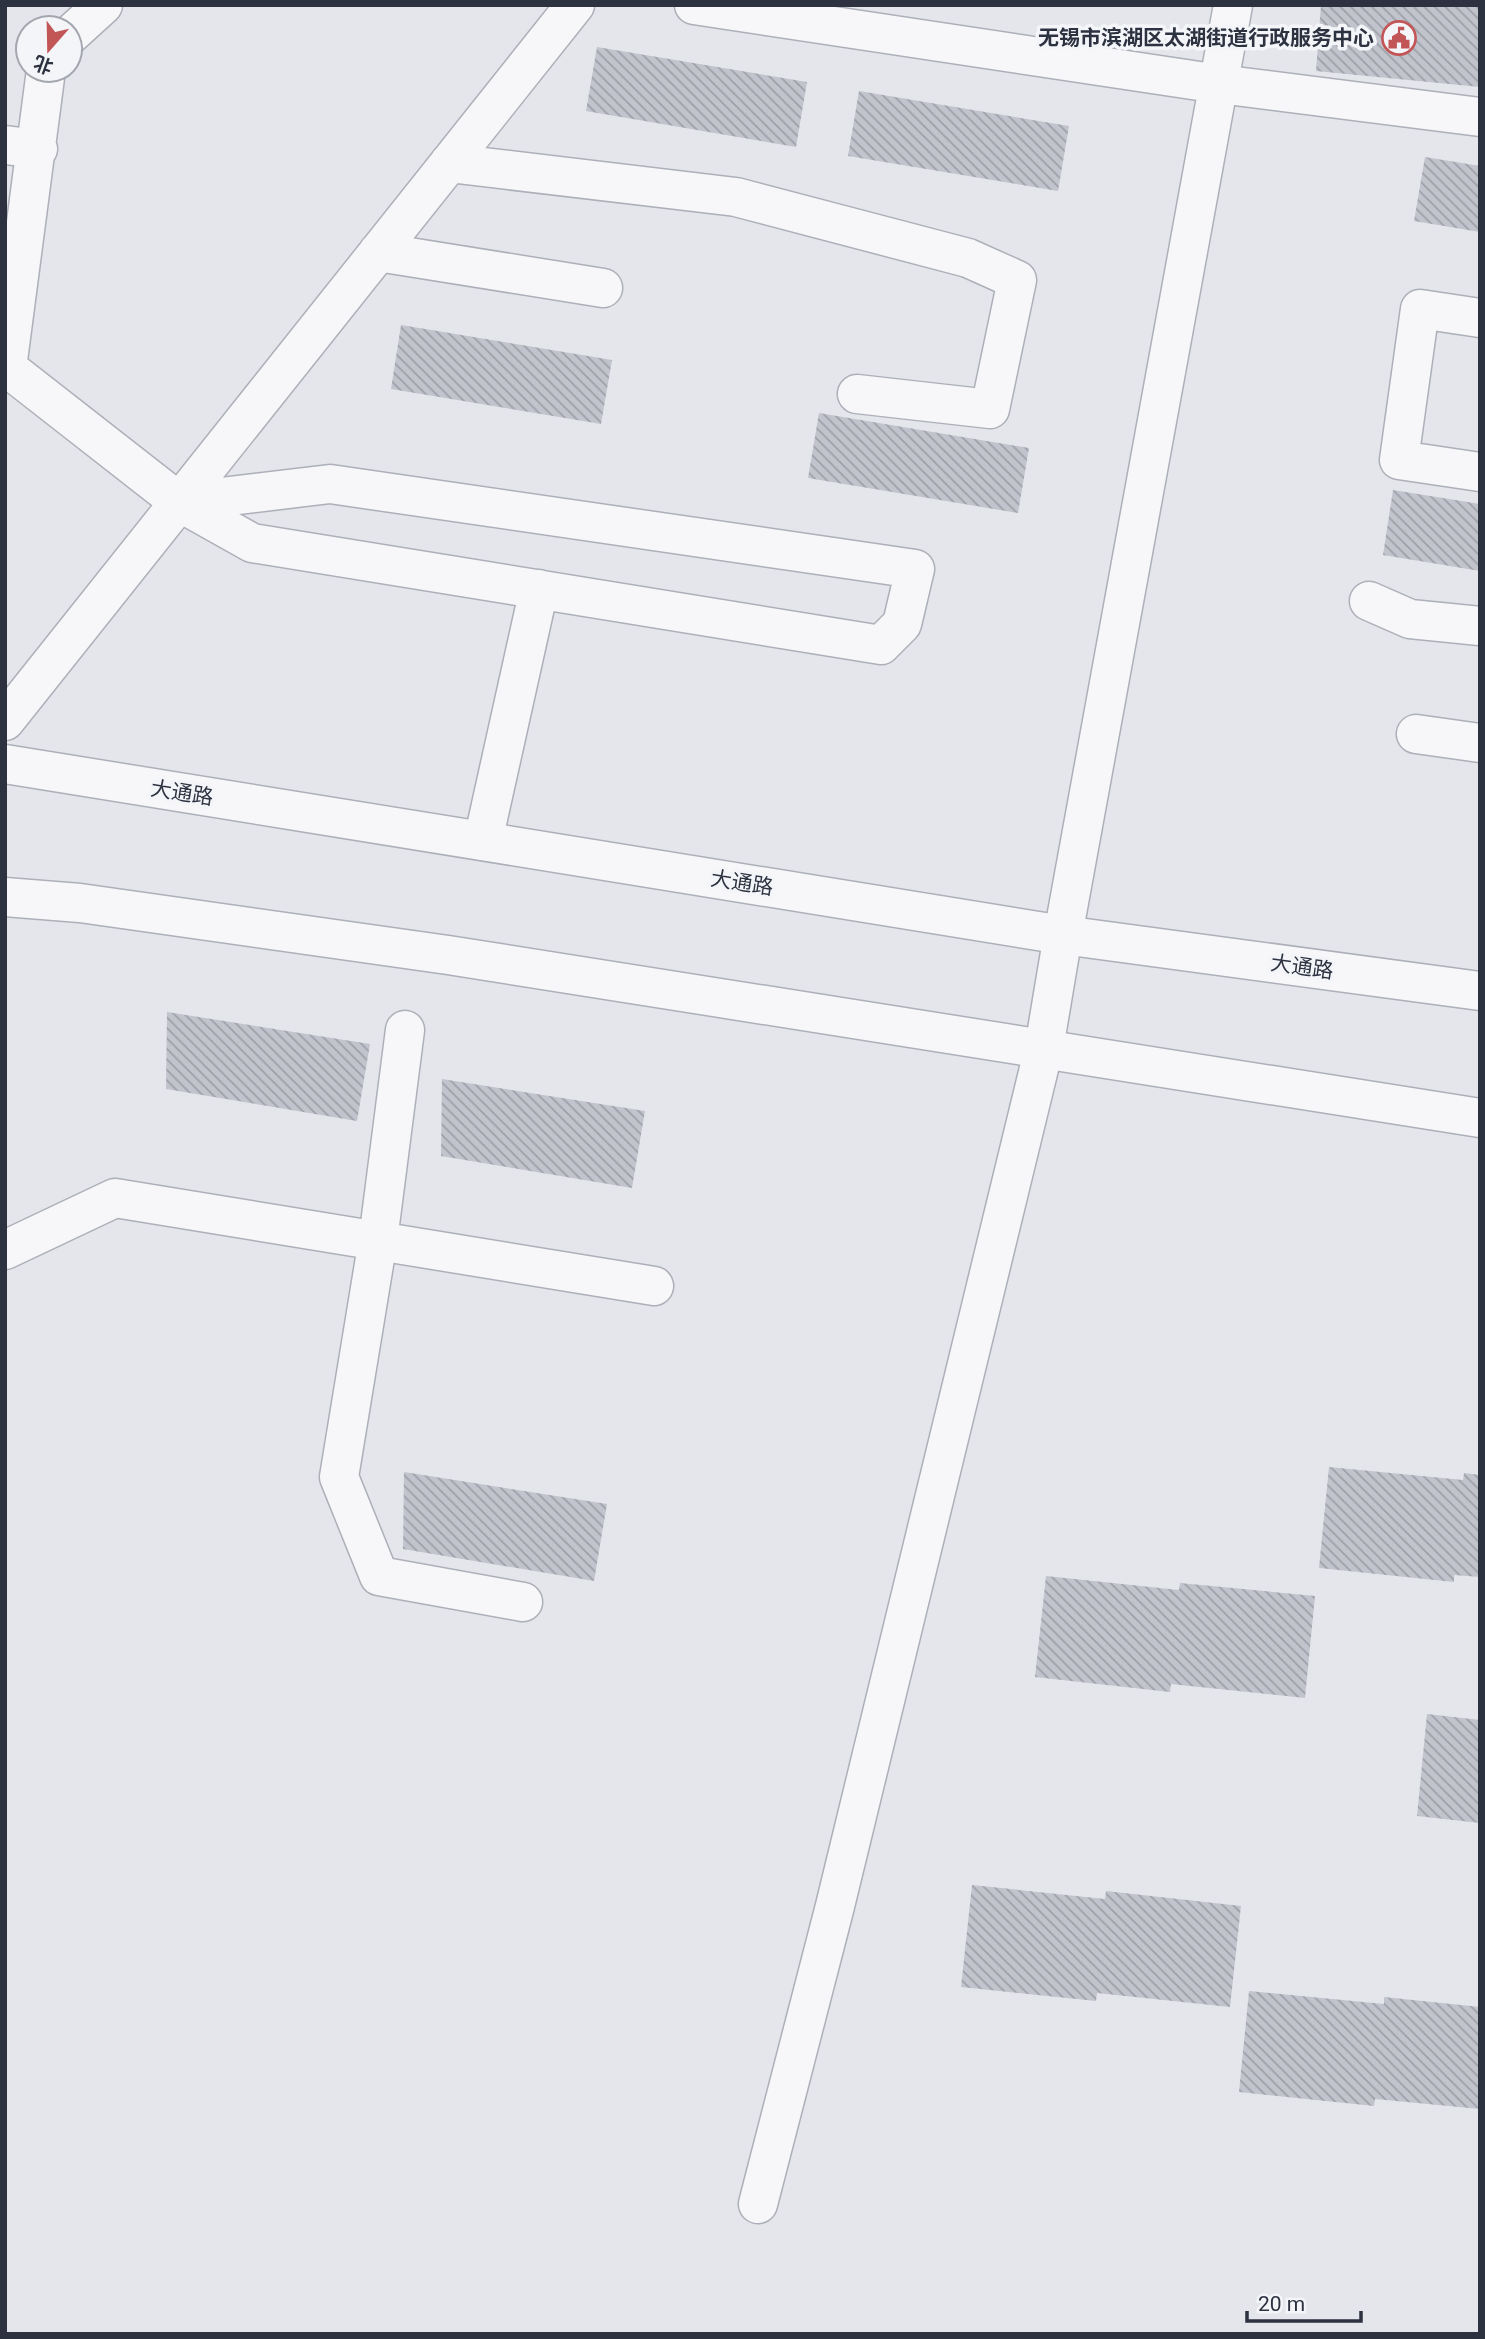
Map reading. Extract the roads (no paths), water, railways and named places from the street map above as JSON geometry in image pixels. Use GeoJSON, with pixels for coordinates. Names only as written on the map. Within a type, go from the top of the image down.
{"type":"FeatureCollection","features":[{"type":"Feature","properties":{"kind":"street"},"geometry":{"type":"LineString","coordinates":[[84,22],[103,5]]}},
{"type":"Feature","properties":{"kind":"street"},"geometry":{"type":"LineString","coordinates":[[5,721],[575,5]]}},
{"type":"Feature","properties":{"kind":"street"},"geometry":{"type":"LineString","coordinates":[[694,5],[1219,84],[1480,117]]}},
{"type":"Feature","properties":{"kind":"street"},"geometry":{"type":"LineString","coordinates":[[758,2204],[838,1893],[1044,1048],[1233,5]]}},
{"type":"Feature","properties":{"kind":"street"},"geometry":{"type":"LineString","coordinates":[[41,84],[21,147],[6,367],[179,502],[252,543],[881,645],[902,624],[915,569],[331,484],[179,502]]}},
{"type":"Feature","properties":{"kind":"street"},"geometry":{"type":"LineString","coordinates":[[449,163],[736,197],[968,258],[1017,280],[990,409],[857,394]]}},
{"type":"Feature","properties":{"kind":"street"},"geometry":{"type":"LineString","coordinates":[[378,252],[603,288]]}},
{"type":"Feature","properties":{"kind":"street"},"geometry":{"type":"LineString","coordinates":[[1480,318],[1420,309],[1399,460],[1480,472]]}},
{"type":"Feature","properties":{"kind":"street"},"geometry":{"type":"LineString","coordinates":[[483,841],[539,589]]}},
{"type":"Feature","properties":{"kind":"street"},"geometry":{"type":"LineString","coordinates":[[1369,601],[1410,620],[1480,626]]}},
{"type":"Feature","properties":{"kind":"street"},"geometry":{"type":"LineString","coordinates":[[1416,734],[1480,743]]}},
{"type":"Feature","properties":{"kind":"street","name":"大通路"},"geometry":{"type":"LineString","coordinates":[[5,764],[1063,935],[1480,991]]}},
{"type":"Feature","properties":{"kind":"street"},"geometry":{"type":"LineString","coordinates":[[5,897],[80,902],[448,955],[1480,1118]]}},
{"type":"Feature","properties":{"kind":"street"},"geometry":{"type":"LineString","coordinates":[[405,1030],[378,1240],[339,1477],[379,1576],[523,1602]]}},
{"type":"Feature","properties":{"kind":"street"},"geometry":{"type":"LineString","coordinates":[[5,1250],[115,1198],[654,1286]]}},
{"type":"Feature","properties":{"kind":"place","name":"无锡市滨湖区太湖街道行政服务中心"},"geometry":{"type":"Point","coordinates":[1399,38]}}]}
